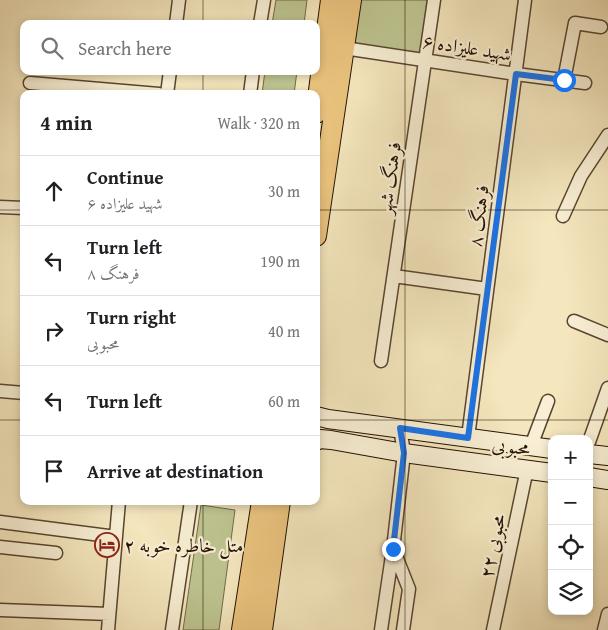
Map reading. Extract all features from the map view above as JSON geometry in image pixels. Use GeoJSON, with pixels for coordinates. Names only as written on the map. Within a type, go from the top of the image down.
{"type":"FeatureCollection","features":[{"type":"Feature","properties":{"kind":"main road"},"geometry":{"type":"LineString","coordinates":[[319,90],[331,0]]}},
{"type":"Feature","properties":{"kind":"main road"},"geometry":{"type":"LineString","coordinates":[[320,209],[350,0]]}},
{"type":"Feature","properties":{"kind":"main road"},"geometry":{"type":"LineString","coordinates":[[242,630],[261,505]]}},
{"type":"Feature","properties":{"kind":"main road"},"geometry":{"type":"LineString","coordinates":[[262,630],[279,505]]}},
{"type":"Feature","properties":{"kind":"street"},"geometry":{"type":"LineString","coordinates":[[176,20],[179,0]]}},
{"type":"Feature","properties":{"kind":"street"},"geometry":{"type":"LineString","coordinates":[[261,20],[264,0]]}},
{"type":"Feature","properties":{"kind":"street","name":"فرهنگ شهر"},"geometry":{"type":"LineString","coordinates":[[381,361],[434,0]]}},
{"type":"Feature","properties":{"kind":"street","name":"فرهنگ ۸"},"geometry":{"type":"LineString","coordinates":[[468,438],[525,0]]}},
{"type":"Feature","properties":{"kind":"street"},"geometry":{"type":"LineString","coordinates":[[564,80],[576,23],[601,27]]}},
{"type":"Feature","properties":{"kind":"street","name":"شهید علیزاده ۶"},"geometry":{"type":"LineString","coordinates":[[344,48],[585,83]]}},
{"type":"Feature","properties":{"kind":"street"},"geometry":{"type":"LineString","coordinates":[[168,90],[169,75]]}},
{"type":"Feature","properties":{"kind":"street"},"geometry":{"type":"LineString","coordinates":[[251,90],[252,75]]}},
{"type":"Feature","properties":{"kind":"street"},"geometry":{"type":"LineString","coordinates":[[30,83],[112,90]]}},
{"type":"Feature","properties":{"kind":"street"},"geometry":{"type":"LineString","coordinates":[[563,216],[581,176],[608,136]]}},
{"type":"Feature","properties":{"kind":"street"},"geometry":{"type":"LineString","coordinates":[[0,207],[20,208]]}},
{"type":"Feature","properties":{"kind":"street"},"geometry":{"type":"LineString","coordinates":[[394,276],[487,289]]}},
{"type":"Feature","properties":{"kind":"street"},"geometry":{"type":"LineString","coordinates":[[574,321],[608,335]]}},
{"type":"Feature","properties":{"kind":"street"},"geometry":{"type":"LineString","coordinates":[[591,435],[608,388]]}},
{"type":"Feature","properties":{"kind":"street"},"geometry":{"type":"LineString","coordinates":[[0,391],[20,393]]}},
{"type":"Feature","properties":{"kind":"street"},"geometry":{"type":"LineString","coordinates":[[531,446],[548,401]]}},
{"type":"Feature","properties":{"kind":"street","name":"محبوبی"},"geometry":{"type":"LineString","coordinates":[[320,417],[548,448]]}},
{"type":"Feature","properties":{"kind":"street"},"geometry":{"type":"LineString","coordinates":[[381,630],[404,453],[400,428]]}},
{"type":"Feature","properties":{"kind":"street","name":"محبوبی"},"geometry":{"type":"LineString","coordinates":[[320,439],[404,453],[548,472]]}},
{"type":"Feature","properties":{"kind":"street"},"geometry":{"type":"LineString","coordinates":[[593,454],[608,456]]}},
{"type":"Feature","properties":{"kind":"street","name":"محبوبی ۲۲"},"geometry":{"type":"LineString","coordinates":[[493,630],[527,469]]}},
{"type":"Feature","properties":{"kind":"street"},"geometry":{"type":"LineString","coordinates":[[593,478],[608,480]]}},
{"type":"Feature","properties":{"kind":"street"},"geometry":{"type":"LineString","coordinates":[[108,630],[118,505]]}},
{"type":"Feature","properties":{"kind":"street"},"geometry":{"type":"LineString","coordinates":[[172,630],[190,505]]}},
{"type":"Feature","properties":{"kind":"street"},"geometry":{"type":"LineString","coordinates":[[0,522],[116,537]]}},
{"type":"Feature","properties":{"kind":"street"},"geometry":{"type":"LineString","coordinates":[[0,547],[56,553]]}},
{"type":"Feature","properties":{"kind":"street"},"geometry":{"type":"LineString","coordinates":[[393,549],[409,589],[403,630]]}},
{"type":"Feature","properties":{"kind":"street"},"geometry":{"type":"LineString","coordinates":[[0,610],[109,614]]}},
{"type":"Feature","properties":{"kind":"street"},"geometry":{"type":"LineString","coordinates":[[604,630],[608,614]]}},
{"type":"Feature","properties":{"kind":"green space"},"geometry":{"type":"Polygon","coordinates":[[[276,0],[307,0],[304,20],[273,20],[276,0]]]}},
{"type":"Feature","properties":{"kind":"green space"},"geometry":{"type":"Polygon","coordinates":[[[359,0],[430,0],[423,54],[353,44],[359,0]]]}},
{"type":"Feature","properties":{"kind":"green space"},"geometry":{"type":"Polygon","coordinates":[[[264,75],[296,75],[295,90],[263,90],[264,75]]]}},
{"type":"Feature","properties":{"kind":"green space"},"geometry":{"type":"Polygon","coordinates":[[[201,505],[235,510],[219,630],[183,630],[201,505]]]}},
{"type":"Feature","properties":{"kind":"place","name":"متل خاطره خوبه ۲"},"geometry":{"type":"Point","coordinates":[107,545]}},
{"type":"Feature","properties":{"kind":"route"},"geometry":{"type":"LineString","coordinates":[[393,549],[404,453],[400,428],[468,438],[516,74],[564,80]]}}]}
